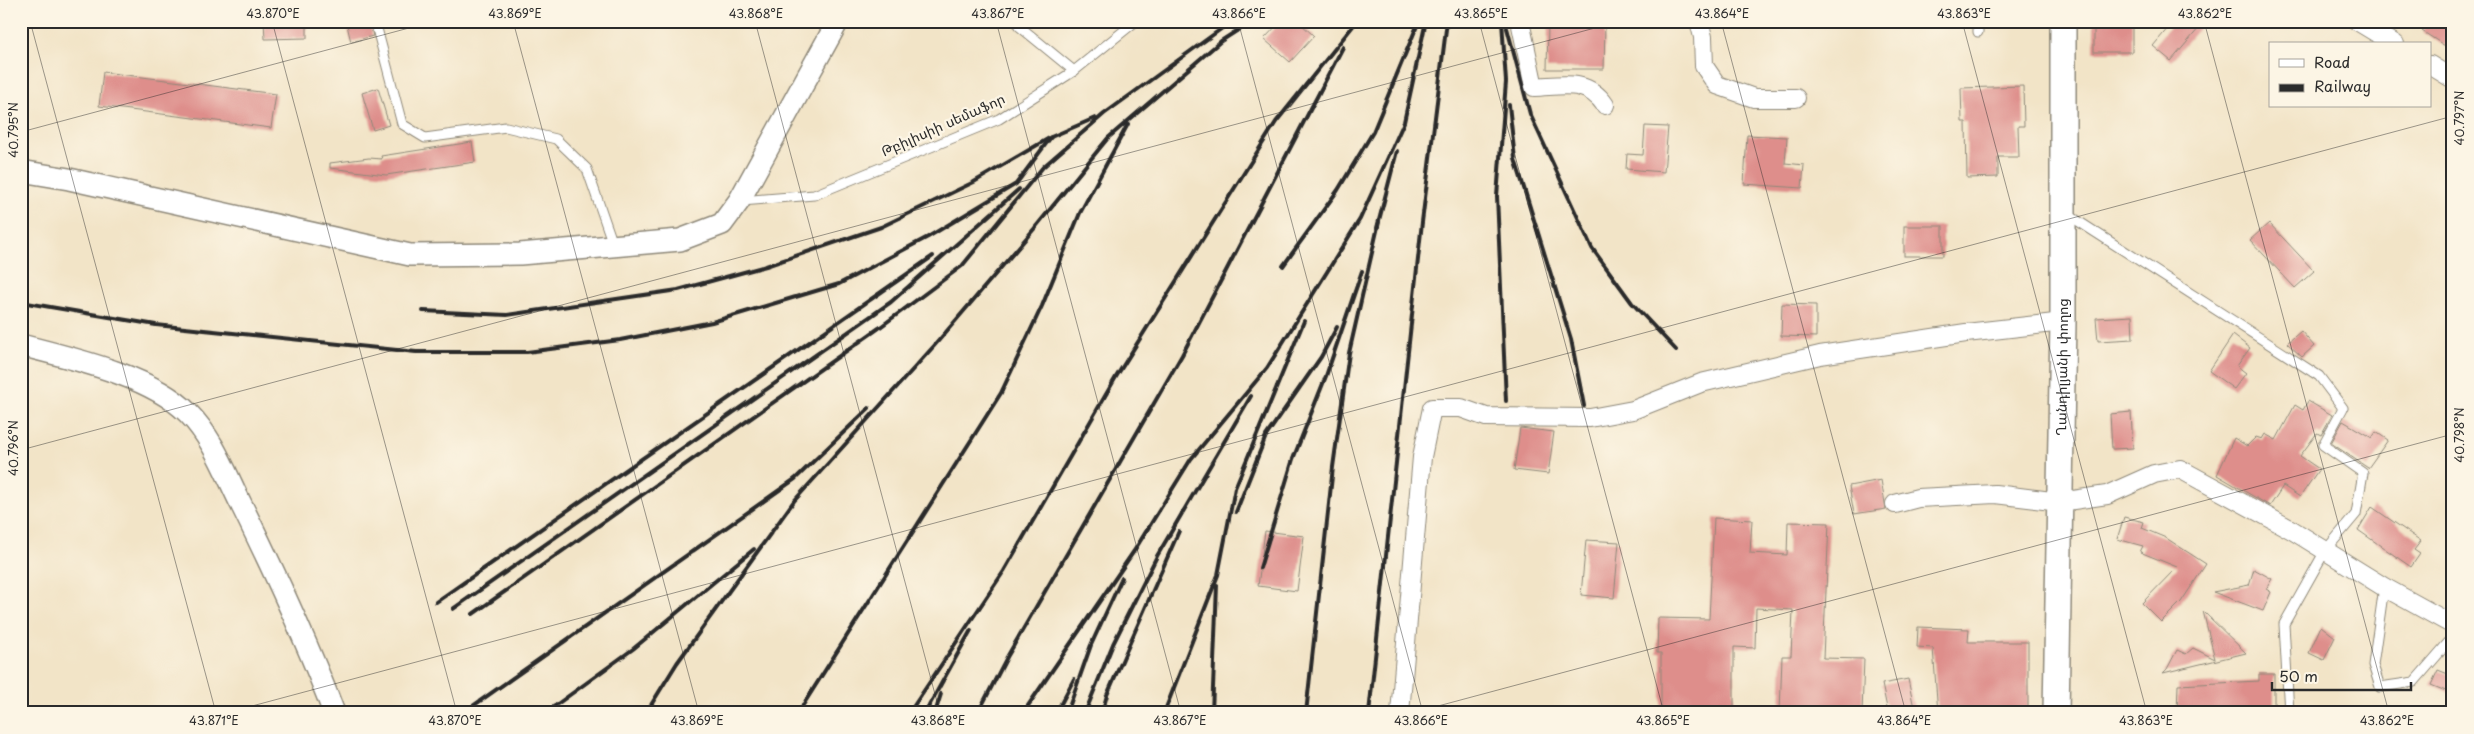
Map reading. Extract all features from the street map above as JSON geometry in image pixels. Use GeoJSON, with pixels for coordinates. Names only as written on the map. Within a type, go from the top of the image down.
{"type":"FeatureCollection","features":[{"type":"Feature","properties":{"kind":"main road","name":"Ղանդիլյանի փողոց"},"geometry":{"type":"LineString","coordinates":[[2056,713],[2063,322],[2063,21]]}},
{"type":"Feature","properties":{"kind":"street"},"geometry":{"type":"LineString","coordinates":[[21,170],[410,255],[520,254],[680,240],[722,224],[739,201],[838,21]]}},
{"type":"Feature","properties":{"kind":"street"},"geometry":{"type":"LineString","coordinates":[[1520,21],[1534,87],[1578,85],[1597,94],[1605,105]]}},
{"type":"Feature","properties":{"kind":"street"},"geometry":{"type":"LineString","coordinates":[[1699,21],[1704,37],[1704,66],[1717,85],[1754,98],[1796,98]]}},
{"type":"Feature","properties":{"kind":"street"},"geometry":{"type":"LineString","coordinates":[[2357,21],[2391,42]]}},
{"type":"Feature","properties":{"kind":"street"},"geometry":{"type":"LineString","coordinates":[[2432,66],[2453,79]]}},
{"type":"Feature","properties":{"kind":"street"},"geometry":{"type":"LineString","coordinates":[[1400,713],[1422,457],[1432,408],[1461,408],[1486,417],[1590,418],[1633,410],[1701,383],[1820,355],[1966,333],[2063,322]]}},
{"type":"Feature","properties":{"kind":"street"},"geometry":{"type":"LineString","coordinates":[[21,345],[66,357],[150,385],[188,412],[214,448],[280,583],[334,713]]}},
{"type":"Feature","properties":{"kind":"street"},"geometry":{"type":"LineString","coordinates":[[1895,504],[1918,498],[1995,494],[2060,502],[2108,496],[2154,474],[2180,469],[2453,625]]}},
{"type":"Feature","properties":{"kind":"lane"},"geometry":{"type":"LineString","coordinates":[[375,21],[402,124],[425,138],[506,127],[556,139],[587,170],[614,247]]}},
{"type":"Feature","properties":{"kind":"lane","name":"Թբիլիսիի սեմաֆոր"},"geometry":{"type":"LineString","coordinates":[[739,201],[814,196],[999,119],[1074,71],[1136,21]]}},
{"type":"Feature","properties":{"kind":"lane"},"geometry":{"type":"LineString","coordinates":[[1978,21],[1978,32]]}},
{"type":"Feature","properties":{"kind":"lane"},"geometry":{"type":"LineString","coordinates":[[1018,26],[1074,71]]}},
{"type":"Feature","properties":{"kind":"lane"},"geometry":{"type":"LineString","coordinates":[[2063,211],[2319,376],[2343,408],[2323,445],[2363,473],[2356,514],[2325,551],[2284,624],[2289,713]]}},
{"type":"Feature","properties":{"kind":"lane"},"geometry":{"type":"LineString","coordinates":[[2384,587],[2374,665],[2380,687],[2414,682],[2453,637]]}},
{"type":"Feature","properties":{"kind":"building"},"geometry":{"type":"Polygon","coordinates":[[[264,21],[307,21],[307,38],[265,39],[264,21]]]}},
{"type":"Feature","properties":{"kind":"building"},"geometry":{"type":"Polygon","coordinates":[[[346,21],[369,21],[373,36],[351,42],[346,21]]]}},
{"type":"Feature","properties":{"kind":"building"},"geometry":{"type":"Polygon","coordinates":[[[1281,21],[1298,21],[1314,36],[1290,62],[1264,39],[1281,21]]]}},
{"type":"Feature","properties":{"kind":"building"},"geometry":{"type":"Polygon","coordinates":[[[2094,21],[2132,21],[2132,52],[2094,52],[2094,21]]]}},
{"type":"Feature","properties":{"kind":"building"},"geometry":{"type":"Polygon","coordinates":[[[2174,21],[2205,21],[2171,61],[2153,46],[2174,21]]]}},
{"type":"Feature","properties":{"kind":"building"},"geometry":{"type":"Polygon","coordinates":[[[2428,21],[2453,21],[2453,51],[2422,31],[2428,21]]]}},
{"type":"Feature","properties":{"kind":"building"},"geometry":{"type":"Polygon","coordinates":[[[1548,24],[1605,24],[1604,69],[1547,69],[1548,24]]]}},
{"type":"Feature","properties":{"kind":"building"},"geometry":{"type":"Polygon","coordinates":[[[103,72],[276,94],[271,128],[99,106],[103,72]]]}},
{"type":"Feature","properties":{"kind":"building"},"geometry":{"type":"Polygon","coordinates":[[[2023,86],[2024,126],[2018,126],[2019,157],[1998,157],[1998,177],[1967,178],[1966,122],[1962,122],[1961,88],[2023,86]]]}},
{"type":"Feature","properties":{"kind":"building"},"geometry":{"type":"Polygon","coordinates":[[[378,88],[389,125],[373,130],[362,93],[378,88]]]}},
{"type":"Feature","properties":{"kind":"building"},"geometry":{"type":"Polygon","coordinates":[[[1645,126],[1668,127],[1664,172],[1626,169],[1627,154],[1643,155],[1645,126]]]}},
{"type":"Feature","properties":{"kind":"building"},"geometry":{"type":"Polygon","coordinates":[[[1747,135],[1787,137],[1785,163],[1804,165],[1802,188],[1744,184],[1747,135]]]}},
{"type":"Feature","properties":{"kind":"building"},"geometry":{"type":"Polygon","coordinates":[[[472,142],[475,162],[386,175],[330,168],[330,163],[369,158],[382,159],[381,156],[472,142]]]}},
{"type":"Feature","properties":{"kind":"building"},"geometry":{"type":"Polygon","coordinates":[[[2269,223],[2314,271],[2295,288],[2250,240],[2269,223]]]}},
{"type":"Feature","properties":{"kind":"building"},"geometry":{"type":"Polygon","coordinates":[[[1904,226],[1943,226],[1943,256],[1904,256],[1904,226]]]}},
{"type":"Feature","properties":{"kind":"building"},"geometry":{"type":"Polygon","coordinates":[[[1782,304],[1816,305],[1816,337],[1781,336],[1782,304]]]}},
{"type":"Feature","properties":{"kind":"building"},"geometry":{"type":"Polygon","coordinates":[[[2132,316],[2133,339],[2098,341],[2096,318],[2132,316]]]}},
{"type":"Feature","properties":{"kind":"building"},"geometry":{"type":"Polygon","coordinates":[[[2301,331],[2314,346],[2302,357],[2287,343],[2301,331]]]}},
{"type":"Feature","properties":{"kind":"building"},"geometry":{"type":"Polygon","coordinates":[[[2233,335],[2250,348],[2237,366],[2246,373],[2234,389],[2209,371],[2233,335]]]}},
{"type":"Feature","properties":{"kind":"building"},"geometry":{"type":"Polygon","coordinates":[[[2308,401],[2332,415],[2321,435],[2317,433],[2300,456],[2319,469],[2300,497],[2283,486],[2270,506],[2217,475],[2234,438],[2247,446],[2256,437],[2262,439],[2265,434],[2276,440],[2295,405],[2303,410],[2308,401]]]}},
{"type":"Feature","properties":{"kind":"building"},"geometry":{"type":"Polygon","coordinates":[[[2131,412],[2133,448],[2112,449],[2110,414],[2131,412]]]}},
{"type":"Feature","properties":{"kind":"building"},"geometry":{"type":"Polygon","coordinates":[[[2343,421],[2372,438],[2376,432],[2388,440],[2368,468],[2331,443],[2343,421]]]}},
{"type":"Feature","properties":{"kind":"building"},"geometry":{"type":"Polygon","coordinates":[[[1520,428],[1554,432],[1548,474],[1514,470],[1520,428]]]}},
{"type":"Feature","properties":{"kind":"building"},"geometry":{"type":"Polygon","coordinates":[[[1881,480],[1886,509],[1854,514],[1849,486],[1881,480]]]}},
{"type":"Feature","properties":{"kind":"building"},"geometry":{"type":"Polygon","coordinates":[[[2372,507],[2421,541],[2414,550],[2420,554],[2411,567],[2358,530],[2372,507]]]}},
{"type":"Feature","properties":{"kind":"building"},"geometry":{"type":"Polygon","coordinates":[[[2124,517],[2144,522],[2142,528],[2166,538],[2206,564],[2181,602],[2161,622],[2142,603],[2177,567],[2140,552],[2143,546],[2117,539],[2124,517]]]}},
{"type":"Feature","properties":{"kind":"building"},"geometry":{"type":"Polygon","coordinates":[[[1714,518],[1752,520],[1750,553],[1787,555],[1788,522],[1829,523],[1823,658],[1864,659],[1862,713],[1780,713],[1782,656],[1791,656],[1793,610],[1756,608],[1755,648],[1734,647],[1734,713],[1661,713],[1661,653],[1657,653],[1658,618],[1709,619],[1714,518]]]}},
{"type":"Feature","properties":{"kind":"building"},"geometry":{"type":"Polygon","coordinates":[[[1265,531],[1304,536],[1297,591],[1258,586],[1265,531]]]}},
{"type":"Feature","properties":{"kind":"building"},"geometry":{"type":"Polygon","coordinates":[[[1586,540],[1619,542],[1614,598],[1581,595],[1586,540]]]}},
{"type":"Feature","properties":{"kind":"building"},"geometry":{"type":"Polygon","coordinates":[[[2254,569],[2272,579],[2266,589],[2271,592],[2263,611],[2213,592],[2249,585],[2254,569]]]}},
{"type":"Feature","properties":{"kind":"building"},"geometry":{"type":"Polygon","coordinates":[[[2203,611],[2246,653],[2163,673],[2177,650],[2186,654],[2193,648],[2215,659],[2203,611]]]}},
{"type":"Feature","properties":{"kind":"building"},"geometry":{"type":"Polygon","coordinates":[[[2321,626],[2335,637],[2324,660],[2309,653],[2321,626]]]}},
{"type":"Feature","properties":{"kind":"building"},"geometry":{"type":"Polygon","coordinates":[[[1918,627],[1969,629],[1968,642],[2028,642],[2028,713],[1938,713],[1933,648],[1917,647],[1918,627]]]}},
{"type":"Feature","properties":{"kind":"building"},"geometry":{"type":"Polygon","coordinates":[[[2438,670],[2453,676],[2453,694],[2431,685],[2438,670]]]}},
{"type":"Feature","properties":{"kind":"building"},"geometry":{"type":"Polygon","coordinates":[[[2259,674],[2274,674],[2274,712],[2177,713],[2178,685],[2259,681],[2259,674]]]}},
{"type":"Feature","properties":{"kind":"building"},"geometry":{"type":"Polygon","coordinates":[[[1908,679],[1914,708],[1888,713],[1882,684],[1908,679]]]}},
{"type":"Feature","properties":{"kind":"railway"},"geometry":{"type":"LineString","coordinates":[[473,614],[879,328],[962,266],[1043,167],[1104,114],[1232,21]]}},
{"type":"Feature","properties":{"kind":"railway"},"geometry":{"type":"LineString","coordinates":[[646,713],[677,663],[794,501],[934,346],[1034,229],[1108,138],[1221,41],[1252,21]]}},
{"type":"Feature","properties":{"kind":"railway"},"geometry":{"type":"LineString","coordinates":[[909,713],[1004,571],[1116,377],[1276,122],[1357,21]]}},
{"type":"Feature","properties":{"kind":"railway"},"geometry":{"type":"LineString","coordinates":[[1283,266],[1338,190],[1373,132],[1419,21]]}},
{"type":"Feature","properties":{"kind":"railway"},"geometry":{"type":"LineString","coordinates":[[1023,713],[1134,551],[1191,459],[1267,368],[1360,219],[1404,122],[1426,21]]}},
{"type":"Feature","properties":{"kind":"railway"},"geometry":{"type":"LineString","coordinates":[[1369,713],[1422,222],[1447,21]]}},
{"type":"Feature","properties":{"kind":"railway"},"geometry":{"type":"LineString","coordinates":[[1502,21],[1506,82],[1497,196],[1506,401]]}},
{"type":"Feature","properties":{"kind":"railway"},"geometry":{"type":"LineString","coordinates":[[1507,28],[1530,114],[1592,248],[1632,303],[1676,350]]}},
{"type":"Feature","properties":{"kind":"railway"},"geometry":{"type":"LineString","coordinates":[[978,713],[1007,657],[1182,355],[1343,47]]}},
{"type":"Feature","properties":{"kind":"railway"},"geometry":{"type":"LineString","coordinates":[[1509,105],[1515,159],[1571,339],[1584,406]]}},
{"type":"Feature","properties":{"kind":"railway"},"geometry":{"type":"LineString","coordinates":[[423,311],[507,315],[678,290],[766,266],[881,227],[974,182],[1051,137],[1095,118]]}},
{"type":"Feature","properties":{"kind":"railway"},"geometry":{"type":"LineString","coordinates":[[798,713],[1001,393],[1042,306],[1080,213],[1128,124]]}},
{"type":"Feature","properties":{"kind":"railway"},"geometry":{"type":"LineString","coordinates":[[21,302],[156,325],[416,352],[527,352],[620,340],[712,322],[839,284],[928,237],[1016,184],[1051,137]]}},
{"type":"Feature","properties":{"kind":"railway"},"geometry":{"type":"LineString","coordinates":[[1377,228],[1397,151]]}},
{"type":"Feature","properties":{"kind":"railway"},"geometry":{"type":"LineString","coordinates":[[453,609],[891,302],[1019,189]]}},
{"type":"Feature","properties":{"kind":"railway"},"geometry":{"type":"LineString","coordinates":[[1306,713],[1333,467],[1349,353],[1379,222]]}},
{"type":"Feature","properties":{"kind":"railway"},"geometry":{"type":"LineString","coordinates":[[436,602],[933,256]]}},
{"type":"Feature","properties":{"kind":"railway"},"geometry":{"type":"LineString","coordinates":[[1260,568],[1293,459],[1326,376],[1362,271]]}},
{"type":"Feature","properties":{"kind":"railway"},"geometry":{"type":"LineString","coordinates":[[1164,713],[1218,575],[1235,488],[1304,321]]}},
{"type":"Feature","properties":{"kind":"railway"},"geometry":{"type":"LineString","coordinates":[[1236,512],[1266,436],[1321,357],[1337,327]]}},
{"type":"Feature","properties":{"kind":"railway"},"geometry":{"type":"LineString","coordinates":[[1085,713],[1113,644],[1157,556],[1251,396]]}},
{"type":"Feature","properties":{"kind":"railway"},"geometry":{"type":"LineString","coordinates":[[463,713],[795,479],[869,408]]}},
{"type":"Feature","properties":{"kind":"railway"},"geometry":{"type":"LineString","coordinates":[[1102,713],[1107,695],[1179,531]]}},
{"type":"Feature","properties":{"kind":"railway"},"geometry":{"type":"LineString","coordinates":[[545,713],[633,649],[754,549]]}},
{"type":"Feature","properties":{"kind":"railway"},"geometry":{"type":"LineString","coordinates":[[1067,713],[1091,645],[1122,578]]}},
{"type":"Feature","properties":{"kind":"railway"},"geometry":{"type":"LineString","coordinates":[[1212,713],[1217,585]]}},
{"type":"Feature","properties":{"kind":"railway"},"geometry":{"type":"LineString","coordinates":[[925,713],[971,630]]}},
{"type":"Feature","properties":{"kind":"railway"},"geometry":{"type":"LineString","coordinates":[[1056,713],[1074,679]]}},
{"type":"Feature","properties":{"kind":"railway"},"geometry":{"type":"LineString","coordinates":[[935,713],[941,694]]}}]}
